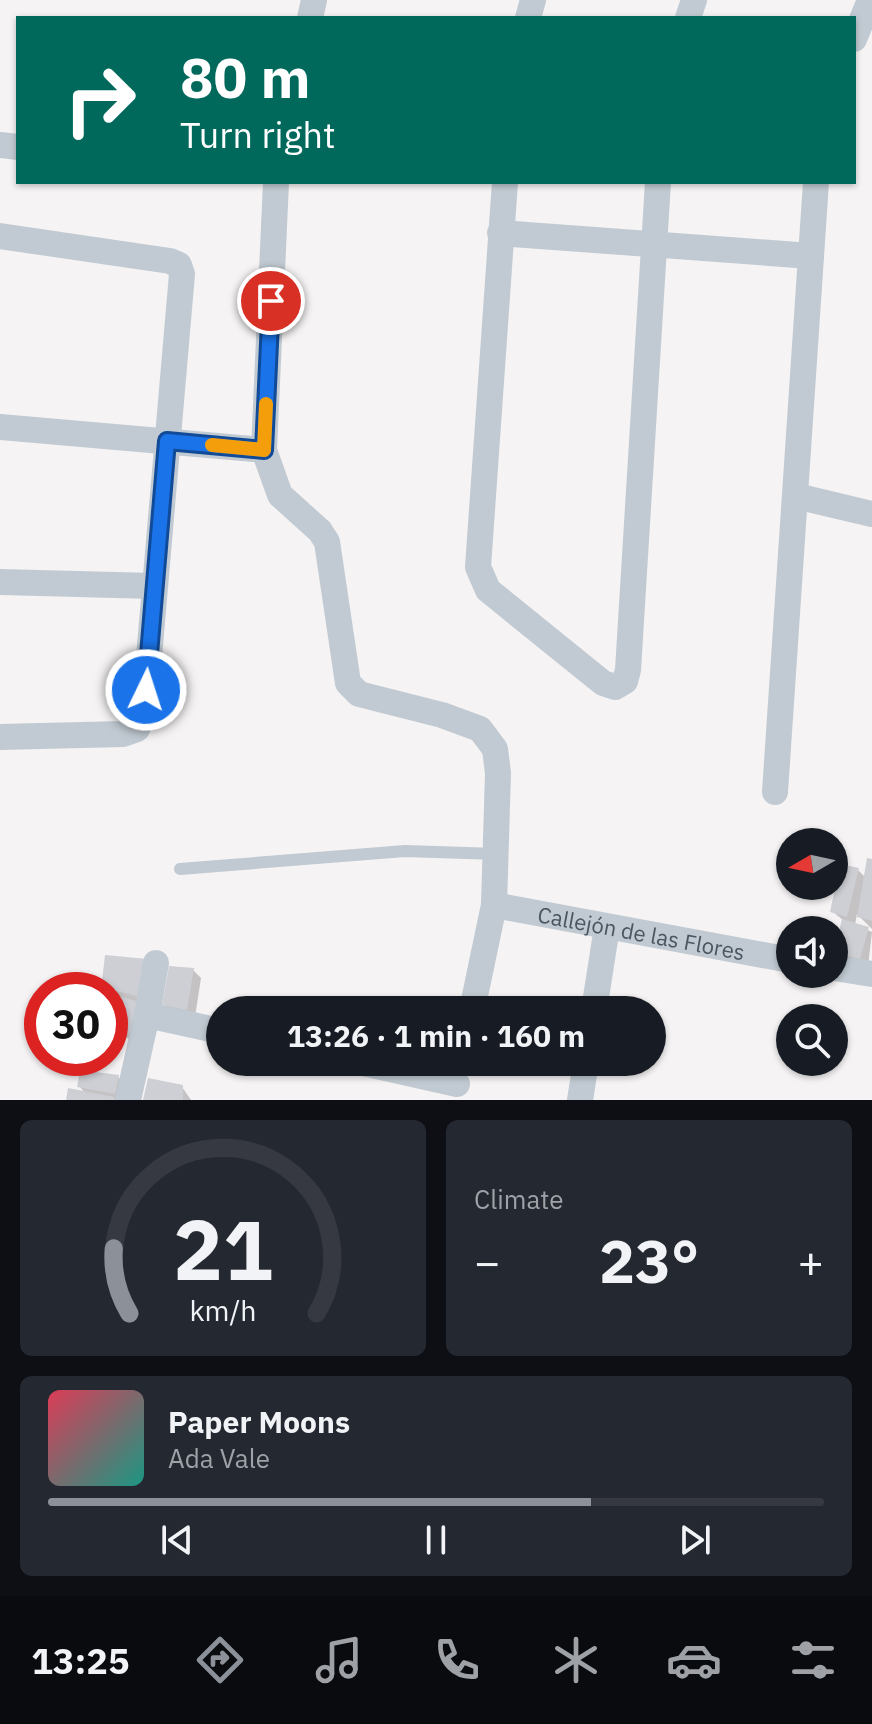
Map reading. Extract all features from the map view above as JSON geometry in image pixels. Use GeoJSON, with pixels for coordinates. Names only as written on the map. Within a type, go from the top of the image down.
{"type":"FeatureCollection","features":[{"type":"Feature","properties":{"kind":"street"},"geometry":{"type":"LineString","coordinates":[[276,184],[264,450],[280,495],[327,542],[348,683],[352,690],[480,729],[495,749],[498,773],[494,905],[475,996]]}},
{"type":"Feature","properties":{"kind":"street"},"geometry":{"type":"LineString","coordinates":[[505,184],[478,567],[481,580],[488,590],[603,683],[615,687],[625,681],[628,670],[658,184]]}},
{"type":"Feature","properties":{"kind":"street"},"geometry":{"type":"LineString","coordinates":[[775,792],[816,184]]}},
{"type":"Feature","properties":{"kind":"street"},"geometry":{"type":"LineString","coordinates":[[500,233],[811,256]]}},
{"type":"Feature","properties":{"kind":"street"},"geometry":{"type":"LineString","coordinates":[[0,236],[170,261],[179,265],[182,274],[144,715],[137,729],[123,734],[0,737]]}},
{"type":"Feature","properties":{"kind":"street"},"geometry":{"type":"LineString","coordinates":[[0,427],[264,450]]}},
{"type":"Feature","properties":{"kind":"street"},"geometry":{"type":"LineString","coordinates":[[796,496],[872,514]]}},
{"type":"Feature","properties":{"kind":"street"},"geometry":{"type":"LineString","coordinates":[[0,582],[154,586]]}},
{"type":"Feature","properties":{"kind":"street","name":"Callejón de las Flores"},"geometry":{"type":"LineString","coordinates":[[494,905],[776,957]]}},
{"type":"Feature","properties":{"kind":"street"},"geometry":{"type":"LineString","coordinates":[[596,996],[607,927]]}},
{"type":"Feature","properties":{"kind":"street"},"geometry":{"type":"LineString","coordinates":[[128,1100],[156,963]]}},
{"type":"Feature","properties":{"kind":"street"},"geometry":{"type":"LineString","coordinates":[[848,970],[872,974]]}},
{"type":"Feature","properties":{"kind":"street"},"geometry":{"type":"LineString","coordinates":[[147,1015],[206,1028]]}},
{"type":"Feature","properties":{"kind":"street"},"geometry":{"type":"LineString","coordinates":[[428,1076],[457,1082]]}},
{"type":"Feature","properties":{"kind":"street"},"geometry":{"type":"LineString","coordinates":[[580,1100],[584,1076]]}},
{"type":"Feature","properties":{"kind":"lane"},"geometry":{"type":"LineString","coordinates":[[180,869],[405,851],[497,854]]}},
{"type":"Feature","properties":{"kind":"building"},"geometry":{"type":"Polygon","coordinates":[[[867,858],[872,859],[872,921],[857,917],[867,858]]]}},
{"type":"Feature","properties":{"kind":"building"},"geometry":{"type":"Polygon","coordinates":[[[848,866],[859,868],[847,916],[830,912],[832,900],[848,900],[848,866]]]}},
{"type":"Feature","properties":{"kind":"building"},"geometry":{"type":"Polygon","coordinates":[[[848,921],[869,927],[860,959],[848,956],[848,921]]]}},
{"type":"Feature","properties":{"kind":"building"},"geometry":{"type":"Polygon","coordinates":[[[105,955],[147,959],[141,997],[128,994],[128,972],[103,972],[105,955]]]}},
{"type":"Feature","properties":{"kind":"building"},"geometry":{"type":"Polygon","coordinates":[[[169,966],[194,968],[187,1010],[162,1005],[169,966]]]}},
{"type":"Feature","properties":{"kind":"building"},"geometry":{"type":"Polygon","coordinates":[[[128,999],[140,1002],[133,1035],[128,1033],[128,999]]]}},
{"type":"Feature","properties":{"kind":"building"},"geometry":{"type":"Polygon","coordinates":[[[79,1076],[119,1076],[115,1094],[77,1087],[79,1076]]]}},
{"type":"Feature","properties":{"kind":"building"},"geometry":{"type":"Polygon","coordinates":[[[148,1078],[183,1085],[183,1100],[143,1100],[148,1078]]]}},
{"type":"Feature","properties":{"kind":"building"},"geometry":{"type":"Polygon","coordinates":[[[68,1088],[114,1097],[114,1100],[66,1100],[68,1088]]]}},
{"type":"Feature","properties":{"kind":"slow traffic"},"geometry":{"type":"LineString","coordinates":[[212,445],[264,450],[266,404]]}},
{"type":"Feature","properties":{"kind":"route"},"geometry":{"type":"LineString","coordinates":[[146,690],[167,441],[264,450],[271,301]]}}]}
